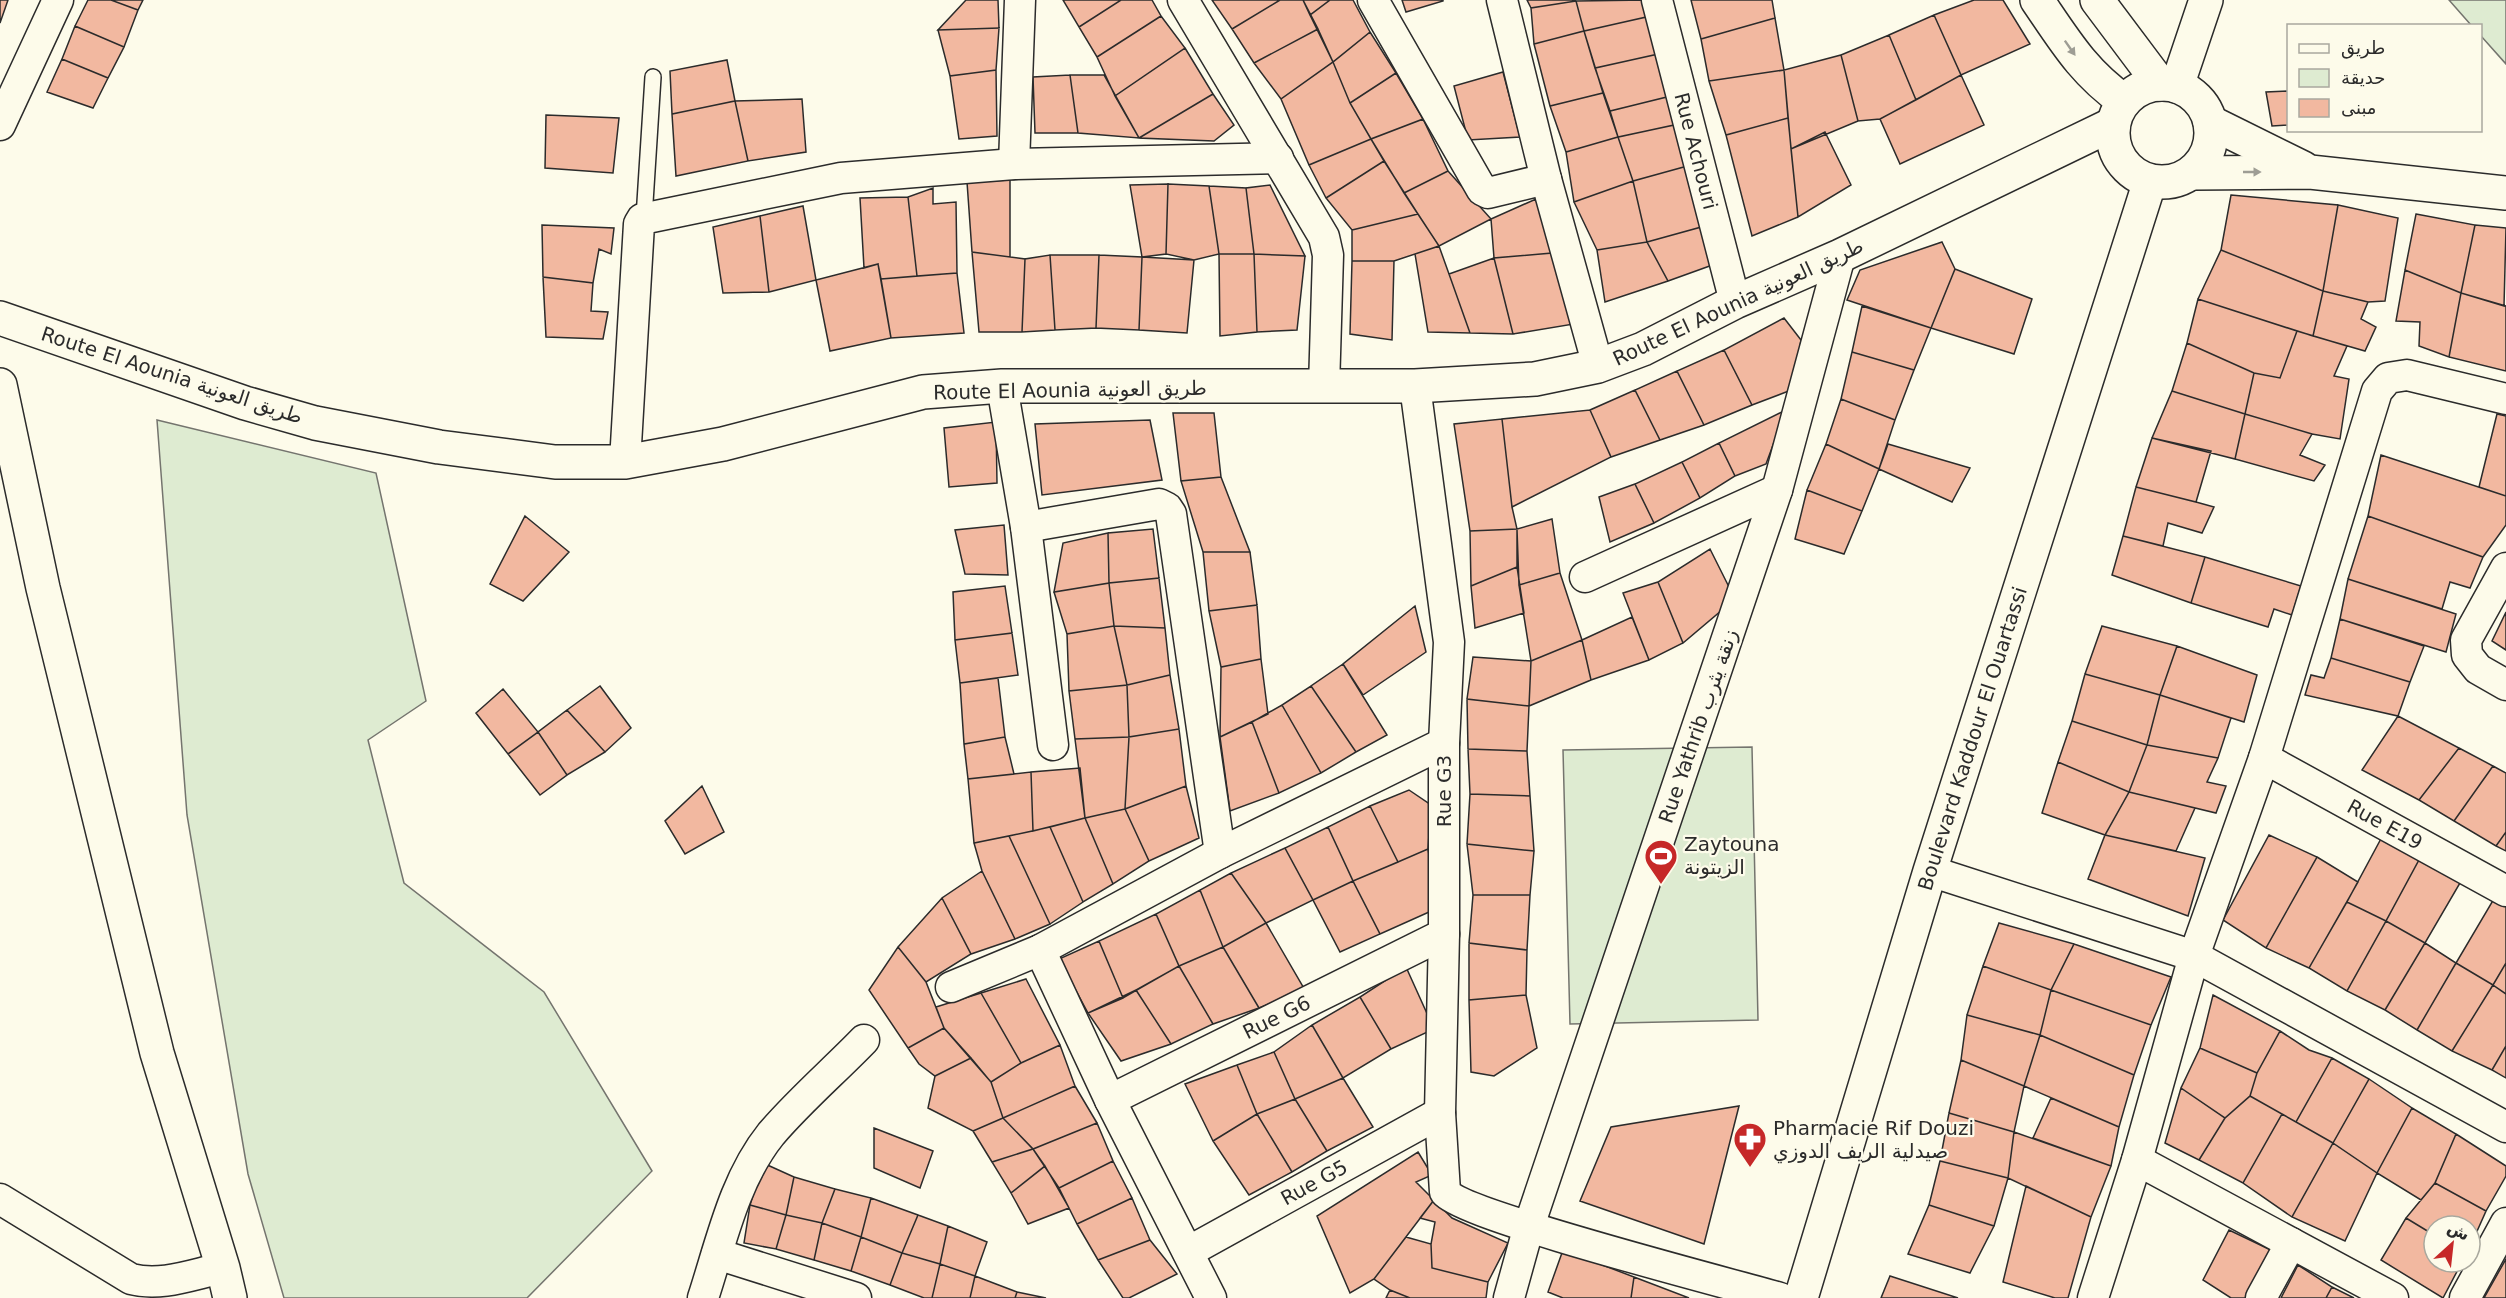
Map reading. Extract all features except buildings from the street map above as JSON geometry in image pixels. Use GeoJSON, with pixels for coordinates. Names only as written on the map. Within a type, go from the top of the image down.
{"type":"FeatureCollection","features":[{"type":"Feature","properties":{"kind":"street"},"geometry":{"type":"LineString","coordinates":[[0,125],[58,0]]}},
{"type":"Feature","properties":{"kind":"street"},"geometry":{"type":"LineString","coordinates":[[1014,164],[1020,0]]}},
{"type":"Feature","properties":{"kind":"street"},"geometry":{"type":"LineString","coordinates":[[1183,0],[1316,221],[1328,255],[1324,387]]}},
{"type":"Feature","properties":{"kind":"street"},"geometry":{"type":"LineString","coordinates":[[1373,0],[1482,190],[1488,193],[1546,179]]}},
{"type":"Feature","properties":{"kind":"street"},"geometry":{"type":"LineString","coordinates":[[1502,0],[1546,179],[1598,366]]}},
{"type":"Feature","properties":{"kind":"street","name":"Rue Achouri"},"geometry":{"type":"LineString","coordinates":[[1657,0],[1735,302]]}},
{"type":"Feature","properties":{"kind":"street"},"geometry":{"type":"LineString","coordinates":[[2037,0],[2083,67],[2098,83],[2118,112]]}},
{"type":"Feature","properties":{"kind":"street"},"geometry":{"type":"LineString","coordinates":[[2097,0],[2168,85],[2191,94],[2203,106],[2210,122],[2211,138],[2206,155],[2193,173]]}},
{"type":"Feature","properties":{"kind":"street"},"geometry":{"type":"LineString","coordinates":[[2168,85],[2206,0]]}},
{"type":"Feature","properties":{"kind":"street"},"geometry":{"type":"LineString","coordinates":[[2168,85],[2134,92],[2118,112],[2114,148],[2120,160],[2138,177],[2150,181],[2166,182],[2193,173],[2310,172],[2506,194]]}},
{"type":"Feature","properties":{"kind":"street","name":"Route El Aounia طريق العونية"},"geometry":{"type":"LineString","coordinates":[[0,318],[245,403],[315,423],[450,449],[555,462],[625,462],[723,444],[923,392],[1002,386],[1415,386],[1535,379],[1598,366],[1643,349],[1735,302],[1840,256],[2118,112]]}},
{"type":"Feature","properties":{"kind":"street"},"geometry":{"type":"LineString","coordinates":[[2210,122],[2310,172]]}},
{"type":"Feature","properties":{"kind":"street"},"geometry":{"type":"LineString","coordinates":[[625,462],[639,224],[644,218],[841,178],[1014,164],[1278,158]]}},
{"type":"Feature","properties":{"kind":"street","name":"Boulevard Kaddour El Ouartassi"},"geometry":{"type":"LineString","coordinates":[[1801,1298],[1930,871],[2150,181]]}},
{"type":"Feature","properties":{"kind":"street","name":"Rue Yathrib زنقة يثرب"},"geometry":{"type":"LineString","coordinates":[[1509,1298],[1529,1226],[1777,490],[1840,256]]}},
{"type":"Feature","properties":{"kind":"street"},"geometry":{"type":"LineString","coordinates":[[2093,1298],[2137,1160],[2194,956],[2264,758],[2377,391],[2388,378],[2407,375],[2506,399]]}},
{"type":"Feature","properties":{"kind":"street"},"geometry":{"type":"LineString","coordinates":[[0,385],[43,588],[157,1053],[226,1283],[163,1281],[147,1283],[131,1279],[0,1198]]}},
{"type":"Feature","properties":{"kind":"street"},"geometry":{"type":"LineString","coordinates":[[1002,386],[1026,527],[1053,745]]}},
{"type":"Feature","properties":{"kind":"street","name":"Rue G3"},"geometry":{"type":"LineString","coordinates":[[1415,386],[1449,642],[1444,742],[1444,934],[1440,1113],[1445,1192],[1449,1197],[1529,1226]]}},
{"type":"Feature","properties":{"kind":"street"},"geometry":{"type":"LineString","coordinates":[[1584,577],[1777,490]]}},
{"type":"Feature","properties":{"kind":"street"},"geometry":{"type":"LineString","coordinates":[[1026,527],[1159,504],[1167,508],[1171,514],[1220,853]]}},
{"type":"Feature","properties":{"kind":"street"},"geometry":{"type":"LineString","coordinates":[[2506,568],[2466,640],[2467,655],[2478,669],[2506,684]]}},
{"type":"Feature","properties":{"kind":"street"},"geometry":{"type":"LineString","coordinates":[[951,987],[1040,950],[1220,853],[1444,742]]}},
{"type":"Feature","properties":{"kind":"street","name":"Rue E19"},"geometry":{"type":"LineString","coordinates":[[2264,758],[2506,891]]}},
{"type":"Feature","properties":{"kind":"street"},"geometry":{"type":"LineString","coordinates":[[1930,871],[2194,956],[2506,1127]]}},
{"type":"Feature","properties":{"kind":"street","name":"Rue G6"},"geometry":{"type":"LineString","coordinates":[[1110,1100],[1444,934]]}},
{"type":"Feature","properties":{"kind":"street"},"geometry":{"type":"LineString","coordinates":[[1040,950],[1110,1100],[1211,1298]]}},
{"type":"Feature","properties":{"kind":"street"},"geometry":{"type":"LineString","coordinates":[[703,1298],[734,1204],[748,1173],[771,1135],[864,1040]]}},
{"type":"Feature","properties":{"kind":"street","name":"Rue G5"},"geometry":{"type":"LineString","coordinates":[[1188,1252],[1440,1113]]}},
{"type":"Feature","properties":{"kind":"street"},"geometry":{"type":"LineString","coordinates":[[2137,1160],[2393,1298]]}},
{"type":"Feature","properties":{"kind":"street"},"geometry":{"type":"LineString","coordinates":[[2465,1298],[2506,1223]]}},
{"type":"Feature","properties":{"kind":"street"},"geometry":{"type":"LineString","coordinates":[[1529,1226],[1780,1298]]}},
{"type":"Feature","properties":{"kind":"street"},"geometry":{"type":"LineString","coordinates":[[2261,1298],[2291,1243]]}},
{"type":"Feature","properties":{"kind":"street"},"geometry":{"type":"LineString","coordinates":[[717,1254],[856,1298]]}},
{"type":"Feature","properties":{"kind":"lane"},"geometry":{"type":"LineString","coordinates":[[644,218],[653,77]]}},
{"type":"Feature","properties":{"kind":"green space"},"geometry":{"type":"Polygon","coordinates":[[[2449,0],[2506,0],[2506,64],[2482,37],[2482,24],[2470,24],[2449,0]]]}},
{"type":"Feature","properties":{"kind":"green space"},"geometry":{"type":"Polygon","coordinates":[[[157,420],[376,473],[426,701],[368,740],[404,883],[544,992],[652,1171],[527,1298],[284,1298],[248,1174],[187,815],[157,420]]]}},
{"type":"Feature","properties":{"kind":"green space","name":"Zaytouna الزيتونة"},"geometry":{"type":"Polygon","coordinates":[[[1752,747],[1758,1020],[1570,1024],[1563,750],[1752,747]]]}},
{"type":"Feature","properties":{"kind":"place","name":"Zaytouna الزيتونة"},"geometry":{"type":"Point","coordinates":[1661,885]}},
{"type":"Feature","properties":{"kind":"place","name":"Pharmacie Rif Douzi صيدلية الريف الدوزي"},"geometry":{"type":"Point","coordinates":[1750,1168]}}]}
